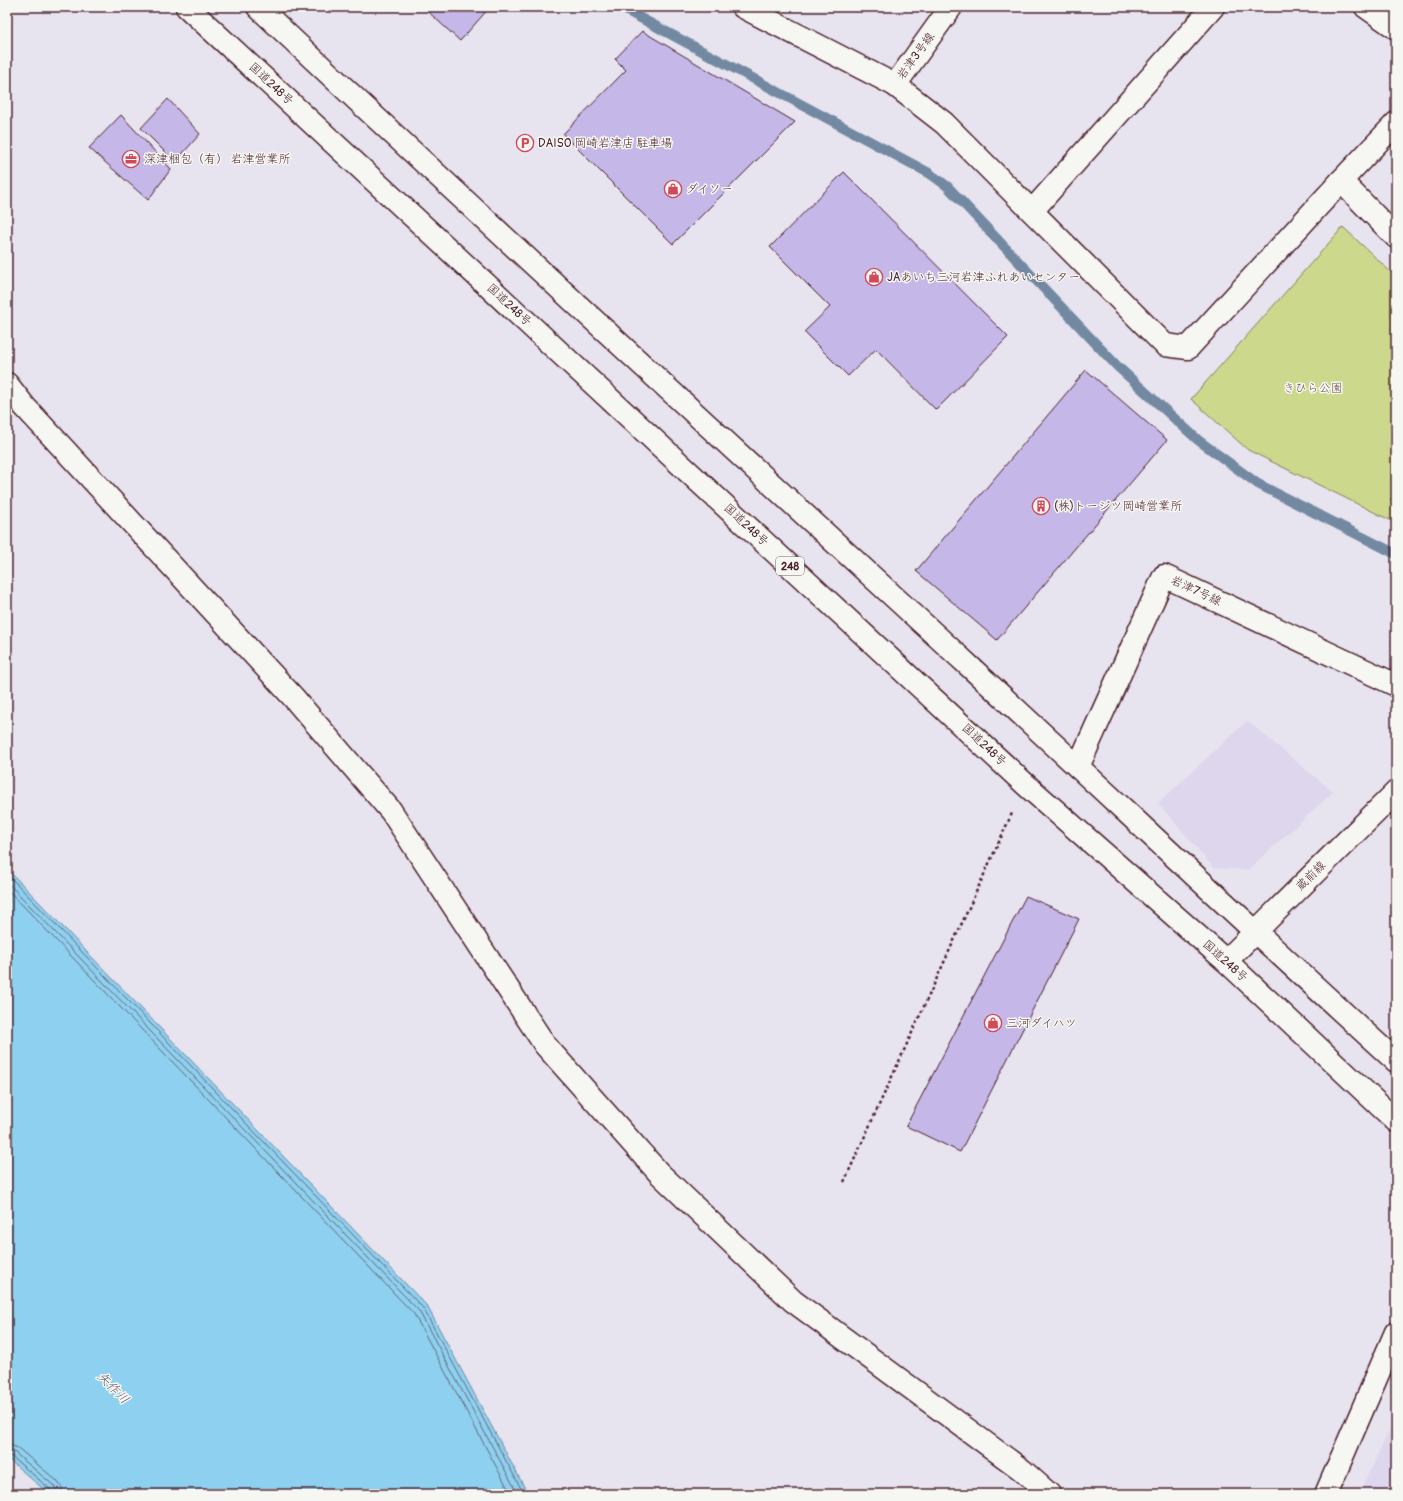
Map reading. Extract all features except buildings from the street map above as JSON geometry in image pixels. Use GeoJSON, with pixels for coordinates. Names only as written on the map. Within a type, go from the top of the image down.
{"type":"FeatureCollection","features":[{"type":"Feature","properties":{"kind":"main road","name":"国道248号"},"geometry":{"type":"LineString","coordinates":[[188,7],[1026,784],[1226,961],[1396,1121]]}},
{"type":"Feature","properties":{"kind":"main road"},"geometry":{"type":"LineString","coordinates":[[258,7],[445,184],[1078,767],[1254,932],[1396,1061]]}},
{"type":"Feature","properties":{"kind":"main road"},"geometry":{"type":"LineString","coordinates":[[743,7],[895,85],[944,123],[1165,345],[1188,348],[1396,123]]}},
{"type":"Feature","properties":{"kind":"main road","name":"岩津3号線"},"geometry":{"type":"LineString","coordinates":[[895,85],[951,7]]}},
{"type":"Feature","properties":{"kind":"main road"},"geometry":{"type":"LineString","coordinates":[[1032,211],[1213,7]]}},
{"type":"Feature","properties":{"kind":"main road"},"geometry":{"type":"LineString","coordinates":[[1366,7],[1396,28]]}},
{"type":"Feature","properties":{"kind":"main road"},"geometry":{"type":"LineString","coordinates":[[1341,181],[1396,237]]}},
{"type":"Feature","properties":{"kind":"main road"},"geometry":{"type":"LineString","coordinates":[[7,384],[25,407],[293,697],[391,811],[545,1045],[659,1173],[793,1301],[1022,1470],[1049,1494]]}},
{"type":"Feature","properties":{"kind":"main road","name":"岩津7号線"},"geometry":{"type":"LineString","coordinates":[[1078,767],[1164,576],[1396,685]]}},
{"type":"Feature","properties":{"kind":"main road","name":"蔵前線"},"geometry":{"type":"LineString","coordinates":[[1226,961],[1396,792]]}},
{"type":"Feature","properties":{"kind":"main road"},"geometry":{"type":"LineString","coordinates":[[1326,1494],[1396,1332]]}},
{"type":"Feature","properties":{"kind":"path"},"geometry":{"type":"LineString","coordinates":[[844,1182],[1026,784]]}},
{"type":"Feature","properties":{"kind":"shaded area"},"geometry":{"type":"Polygon","coordinates":[[[1247,721],[1333,792],[1248,870],[1214,868],[1158,803],[1247,721]]]}},
{"type":"Feature","properties":{"kind":"shaded area"},"geometry":{"type":"Polygon","coordinates":[[[1396,1417],[1396,1494],[1359,1494],[1396,1417]]]}},
{"type":"Feature","properties":{"kind":"green space","name":"きひら公園"},"geometry":{"type":"Polygon","coordinates":[[[1343,227],[1396,277],[1396,523],[1248,450],[1191,399],[1343,227]]]}},
{"type":"Feature","properties":{"kind":"water","name":"矢作川"},"geometry":{"type":"Polygon","coordinates":[[[7,871],[15,877],[427,1306],[528,1494],[49,1494],[7,1458],[7,871]]]}},
{"type":"Feature","properties":{"kind":"waterway"},"geometry":{"type":"LineString","coordinates":[[620,7],[929,173],[947,186],[1117,366],[1198,440],[1258,484],[1396,554]]}},
{"type":"Feature","properties":{"kind":"place","name":"DAISO 岡崎岩津店 駐車場"},"geometry":{"type":"Point","coordinates":[525,143]}},
{"type":"Feature","properties":{"kind":"place","name":"深津梱包（有） 岩津営業所"},"geometry":{"type":"Point","coordinates":[131,159]}},
{"type":"Feature","properties":{"kind":"place","name":"ダイソー"},"geometry":{"type":"Point","coordinates":[673,189]}},
{"type":"Feature","properties":{"kind":"place","name":"JAあいち三河岩津ふれあいセンター"},"geometry":{"type":"Point","coordinates":[874,277]}},
{"type":"Feature","properties":{"kind":"place","name":"(株)トージツ岡崎営業所"},"geometry":{"type":"Point","coordinates":[1041,506]}},
{"type":"Feature","properties":{"kind":"place","name":"三河ダイハツ"},"geometry":{"type":"Point","coordinates":[993,1023]}}]}
